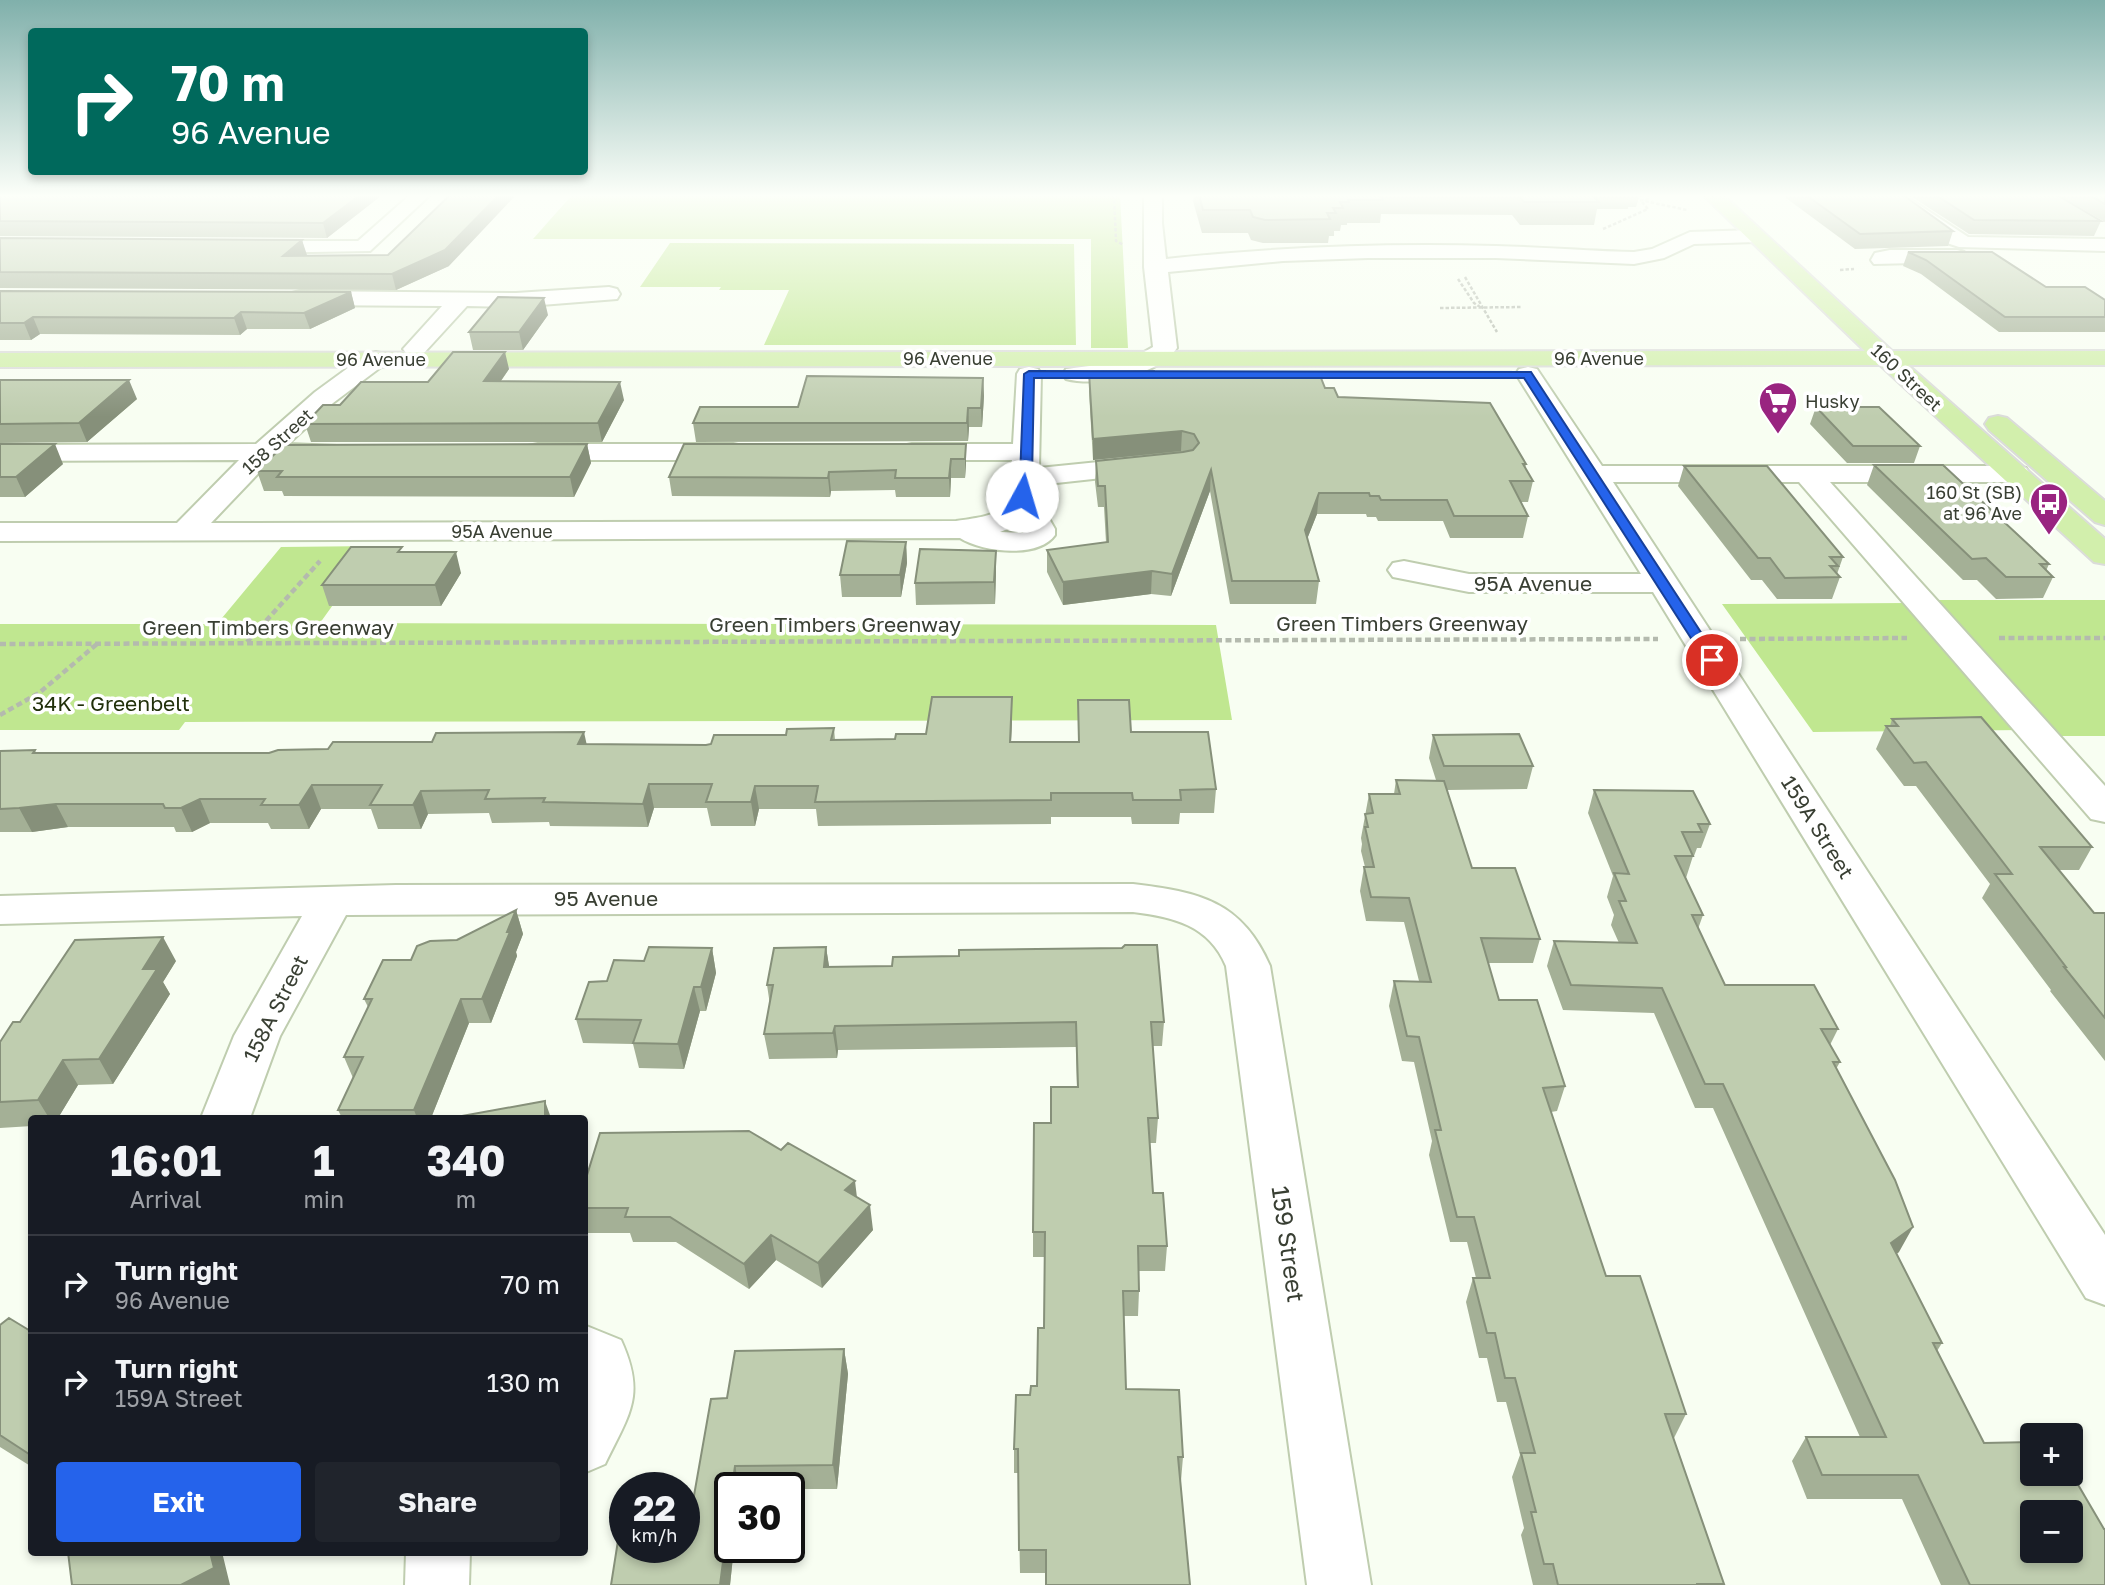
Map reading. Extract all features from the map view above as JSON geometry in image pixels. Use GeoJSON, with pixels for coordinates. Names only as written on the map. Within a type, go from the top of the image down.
{"type":"FeatureCollection","features":[{"type":"Feature","properties":{"kind":"main road","name":"160 Street"},"geometry":{"type":"LineString","coordinates":[[1796,269],[1909,361],[1977,406],[2105,516]]}},
{"type":"Feature","properties":{"kind":"main road"},"geometry":{"type":"LineString","coordinates":[[1821,269],[1860,305]]}},
{"type":"Feature","properties":{"kind":"main road","name":"96 Avenue"},"geometry":{"type":"LineString","coordinates":[[0,360],[1158,358],[1909,361],[2105,373]]}},
{"type":"Feature","properties":{"kind":"main road","name":"96 Avenue"},"geometry":{"type":"LineString","coordinates":[[0,375],[1528,374],[1909,361],[2105,358]]}},
{"type":"Feature","properties":{"kind":"main road","name":"160 Street"},"geometry":{"type":"LineString","coordinates":[[1909,361],[2016,474],[2105,555]]}},
{"type":"Feature","properties":{"kind":"street"},"geometry":{"type":"LineString","coordinates":[[1075,374],[1133,368],[1158,358],[1165,348],[1155,269]]}},
{"type":"Feature","properties":{"kind":"street"},"geometry":{"type":"LineString","coordinates":[[276,298],[460,300],[609,294]]}},
{"type":"Feature","properties":{"kind":"street"},"geometry":{"type":"LineString","coordinates":[[415,349],[460,300]]}},
{"type":"Feature","properties":{"kind":"street","name":"158 Street"},"geometry":{"type":"LineString","coordinates":[[186,531],[260,453],[376,359]]}},
{"type":"Feature","properties":{"kind":"street"},"geometry":{"type":"LineString","coordinates":[[956,530],[994,540],[1035,539],[1040,535],[1025,475],[1029,374]]}},
{"type":"Feature","properties":{"kind":"street","name":"159A Street"},"geometry":{"type":"LineString","coordinates":[[1528,374],[2105,1281]]}},
{"type":"Feature","properties":{"kind":"street"},"geometry":{"type":"LineString","coordinates":[[0,453],[358,452]]}},
{"type":"Feature","properties":{"kind":"street"},"geometry":{"type":"LineString","coordinates":[[510,452],[758,452]]}},
{"type":"Feature","properties":{"kind":"street"},"geometry":{"type":"LineString","coordinates":[[882,452],[1025,475],[1168,463]]}},
{"type":"Feature","properties":{"kind":"street"},"geometry":{"type":"LineString","coordinates":[[1594,474],[2016,474]]}},
{"type":"Feature","properties":{"kind":"street"},"geometry":{"type":"LineString","coordinates":[[1807,474],[2105,810]]}},
{"type":"Feature","properties":{"kind":"street","name":"95A Avenue"},"geometry":{"type":"LineString","coordinates":[[0,531],[956,530],[1002,521],[1015,514],[1021,505],[1025,475]]}},
{"type":"Feature","properties":{"kind":"street","name":"95A Avenue"},"geometry":{"type":"LineString","coordinates":[[1404,570],[1469,583],[1663,583]]}},
{"type":"Feature","properties":{"kind":"street","name":"95 Avenue"},"geometry":{"type":"LineString","coordinates":[[0,910],[332,901],[1133,898],[1172,903],[1208,918]]}},
{"type":"Feature","properties":{"kind":"street","name":"158A Street"},"geometry":{"type":"LineString","coordinates":[[227,1115],[257,1036],[332,901]]}},
{"type":"Feature","properties":{"kind":"street","name":"159 Street"},"geometry":{"type":"LineString","coordinates":[[1208,918],[1235,938],[1248,966],[1339,1585]]}},
{"type":"Feature","properties":{"kind":"street"},"geometry":{"type":"LineString","coordinates":[[588,1353],[601,1358],[609,1376],[603,1407],[588,1436]]}},
{"type":"Feature","properties":{"kind":"street"},"geometry":{"type":"LineString","coordinates":[[437,1585],[438,1556]]}},
{"type":"Feature","properties":{"kind":"path"},"geometry":{"type":"LineString","coordinates":[[1840,270],[1854,270]]}},
{"type":"Feature","properties":{"kind":"path"},"geometry":{"type":"LineString","coordinates":[[1462,271],[1482,303],[1481,307]]}},
{"type":"Feature","properties":{"kind":"path"},"geometry":{"type":"LineString","coordinates":[[1455,273],[1501,338]]}},
{"type":"Feature","properties":{"kind":"path"},"geometry":{"type":"LineString","coordinates":[[1440,308],[1522,307]]}},
{"type":"Feature","properties":{"kind":"path"},"geometry":{"type":"LineString","coordinates":[[247,642],[323,559]]}},
{"type":"Feature","properties":{"kind":"path"},"geometry":{"type":"LineString","coordinates":[[1735,639],[1920,638]]}},
{"type":"Feature","properties":{"kind":"path"},"geometry":{"type":"LineString","coordinates":[[1989,638],[2105,638]]}},
{"type":"Feature","properties":{"kind":"path","name":"Green Timbers Greenway"},"geometry":{"type":"LineString","coordinates":[[0,644],[1670,639]]}},
{"type":"Feature","properties":{"kind":"path"},"geometry":{"type":"LineString","coordinates":[[0,715],[15,709],[48,685],[97,644]]}},
{"type":"Feature","properties":{"kind":"green space"},"geometry":{"type":"Polygon","coordinates":[[[652,269],[1074,269],[1076,345],[764,345],[789,290],[640,287],[652,269]]]}},
{"type":"Feature","properties":{"kind":"green space"},"geometry":{"type":"Polygon","coordinates":[[[1091,269],[1124,269],[1128,348],[1091,348],[1091,269]]]}},
{"type":"Feature","properties":{"kind":"green space","name":"34K - Greenbelt"},"geometry":{"type":"Polygon","coordinates":[[[375,546],[320,623],[1216,625],[1232,720],[185,722],[179,730],[0,730],[0,624],[217,624],[281,547],[375,546]]]}},
{"type":"Feature","properties":{"kind":"green space"},"geometry":{"type":"Polygon","coordinates":[[[1936,600],[2105,600],[2105,736],[2061,736],[1936,600]]]}},
{"type":"Feature","properties":{"kind":"green space"},"geometry":{"type":"Polygon","coordinates":[[[1909,603],[2025,730],[1813,732],[1722,604],[1909,603]]]}},
{"type":"Feature","properties":{"kind":"building"},"geometry":{"type":"Polygon","coordinates":[[[0,269],[403,269],[392,274],[0,272],[0,269]]]}},
{"type":"Feature","properties":{"kind":"building"},"geometry":{"type":"Polygon","coordinates":[[[1938,269],[2018,269],[2046,287],[2085,287],[2105,300],[2105,317],[2005,317],[1938,269]]]}},
{"type":"Feature","properties":{"kind":"building"},"geometry":{"type":"Polygon","coordinates":[[[0,291],[351,292],[304,313],[241,312],[234,318],[33,317],[24,323],[0,323],[0,291]]]}},
{"type":"Feature","properties":{"kind":"building"},"geometry":{"type":"Polygon","coordinates":[[[498,297],[544,298],[519,332],[469,332],[498,297]]]}},
{"type":"Feature","properties":{"kind":"building"},"geometry":{"type":"Polygon","coordinates":[[[453,352],[505,352],[484,381],[620,382],[598,423],[305,424],[323,405],[340,405],[361,382],[428,382],[453,352]]]}},
{"type":"Feature","properties":{"kind":"building"},"geometry":{"type":"Polygon","coordinates":[[[1154,371],[1155,378],[1321,378],[1325,388],[1334,388],[1338,397],[1490,403],[1533,481],[1510,481],[1528,516],[1454,516],[1447,500],[1381,500],[1379,496],[1370,496],[1369,493],[1319,493],[1305,530],[1319,581],[1232,581],[1211,470],[1172,574],[1152,571],[1063,582],[1047,550],[1108,542],[1105,486],[1098,486],[1096,461],[1183,452],[1193,450],[1199,443],[1194,434],[1182,431],[1093,439],[1089,372],[1154,371]]]}},
{"type":"Feature","properties":{"kind":"building"},"geometry":{"type":"Polygon","coordinates":[[[807,376],[983,378],[981,408],[968,408],[967,423],[693,423],[700,407],[798,407],[807,376]]]}},
{"type":"Feature","properties":{"kind":"building"},"geometry":{"type":"Polygon","coordinates":[[[0,380],[129,380],[79,423],[0,424],[0,380]]]}},
{"type":"Feature","properties":{"kind":"building"},"geometry":{"type":"Polygon","coordinates":[[[1816,407],[1879,407],[1920,446],[1853,446],[1816,407]]]}},
{"type":"Feature","properties":{"kind":"building"},"geometry":{"type":"Polygon","coordinates":[[[0,444],[55,444],[16,477],[0,477],[0,444]]]}},
{"type":"Feature","properties":{"kind":"building"},"geometry":{"type":"Polygon","coordinates":[[[587,444],[570,477],[277,477],[282,471],[257,471],[284,445],[587,444]]]}},
{"type":"Feature","properties":{"kind":"building"},"geometry":{"type":"Polygon","coordinates":[[[684,444],[966,444],[965,459],[951,459],[949,478],[895,478],[896,470],[829,472],[828,478],[669,477],[684,444]]]}},
{"type":"Feature","properties":{"kind":"building"},"geometry":{"type":"Polygon","coordinates":[[[1874,465],[1943,465],[2049,564],[2040,564],[2053,577],[2006,577],[1986,558],[1972,559],[1874,465]]]}},
{"type":"Feature","properties":{"kind":"building"},"geometry":{"type":"Polygon","coordinates":[[[1684,466],[1767,466],[1843,557],[1830,557],[1838,566],[1830,566],[1840,577],[1785,578],[1770,558],[1758,558],[1684,466]]]}},
{"type":"Feature","properties":{"kind":"building"},"geometry":{"type":"Polygon","coordinates":[[[847,541],[906,542],[900,575],[840,575],[847,541]]]}},
{"type":"Feature","properties":{"kind":"building"},"geometry":{"type":"Polygon","coordinates":[[[351,547],[402,547],[398,552],[456,552],[435,585],[322,585],[351,547]]]}},
{"type":"Feature","properties":{"kind":"building"},"geometry":{"type":"Polygon","coordinates":[[[920,549],[996,551],[994,582],[915,583],[920,549]]]}},
{"type":"Feature","properties":{"kind":"building"},"geometry":{"type":"Polygon","coordinates":[[[932,697],[1012,697],[1010,742],[1079,742],[1078,700],[1129,700],[1131,732],[1208,732],[1216,789],[1180,790],[1181,800],[1133,800],[1132,793],[1051,793],[1051,800],[815,802],[818,786],[755,786],[751,802],[706,802],[712,784],[649,784],[643,804],[543,802],[545,798],[485,799],[489,790],[421,791],[413,805],[370,805],[382,785],[312,785],[299,805],[261,805],[265,799],[200,799],[181,808],[165,808],[163,804],[56,804],[0,809],[0,751],[269,753],[278,750],[328,749],[333,742],[432,742],[436,733],[584,732],[578,744],[706,745],[711,744],[714,735],[786,735],[787,729],[834,728],[831,740],[895,739],[896,734],[926,734],[932,697]]]}},
{"type":"Feature","properties":{"kind":"building"},"geometry":{"type":"Polygon","coordinates":[[[1981,717],[2092,847],[2040,847],[2094,913],[2105,913],[2105,1018],[1995,874],[2012,874],[1926,762],[1914,763],[1886,726],[1898,726],[1892,719],[1981,717]]]}},
{"type":"Feature","properties":{"kind":"building"},"geometry":{"type":"Polygon","coordinates":[[[1519,734],[1533,766],[1444,766],[1433,735],[1519,734]]]}},
{"type":"Feature","properties":{"kind":"building"},"geometry":{"type":"Polygon","coordinates":[[[1396,780],[1444,781],[1472,868],[1515,868],[1540,939],[1481,938],[1499,1000],[1537,1000],[1565,1086],[1543,1088],[1606,1276],[1640,1276],[1686,1414],[1665,1414],[1724,1584],[1558,1585],[1553,1564],[1544,1564],[1531,1512],[1536,1512],[1521,1453],[1535,1453],[1515,1378],[1505,1378],[1495,1333],[1487,1333],[1473,1278],[1490,1278],[1474,1217],[1457,1217],[1435,1130],[1441,1130],[1419,1037],[1407,1036],[1394,981],[1431,982],[1409,898],[1371,897],[1364,867],[1374,867],[1365,827],[1368,827],[1365,814],[1373,813],[1369,794],[1400,794],[1396,780]]]}},
{"type":"Feature","properties":{"kind":"building"},"geometry":{"type":"Polygon","coordinates":[[[1594,790],[1693,791],[1710,824],[1698,824],[1702,832],[1682,832],[1693,856],[1675,856],[1703,915],[1692,915],[1725,985],[1814,985],[1838,1029],[1821,1029],[1840,1062],[1833,1062],[1895,1180],[1913,1227],[1891,1243],[1942,1343],[1933,1343],[1984,1443],[2020,1442],[2020,1486],[2079,1486],[2105,1529],[2105,1585],[1970,1585],[1918,1475],[1822,1475],[1806,1437],[1886,1437],[1723,1084],[1705,1084],[1662,988],[1571,985],[1554,941],[1637,943],[1619,901],[1626,901],[1614,873],[1629,874],[1594,790]]]}},
{"type":"Feature","properties":{"kind":"building"},"geometry":{"type":"Polygon","coordinates":[[[516,910],[507,932],[510,932],[482,999],[461,999],[414,1110],[338,1110],[363,1057],[344,1057],[372,999],[364,999],[383,960],[411,960],[417,946],[430,941],[457,940],[516,910]]]}},
{"type":"Feature","properties":{"kind":"building"},"geometry":{"type":"Polygon","coordinates":[[[163,937],[143,969],[157,969],[99,1059],[63,1060],[38,1100],[0,1102],[0,1042],[13,1022],[20,1022],[75,940],[163,937]]]}},
{"type":"Feature","properties":{"kind":"building"},"geometry":{"type":"Polygon","coordinates":[[[1125,945],[1157,945],[1164,1022],[1151,1022],[1158,1118],[1148,1118],[1153,1193],[1163,1193],[1167,1246],[1138,1246],[1139,1291],[1123,1291],[1126,1389],[1179,1390],[1183,1457],[1178,1457],[1190,1585],[1046,1585],[1046,1550],[1019,1550],[1018,1449],[1014,1449],[1016,1395],[1030,1395],[1031,1386],[1037,1386],[1038,1328],[1044,1328],[1045,1232],[1033,1232],[1034,1123],[1051,1123],[1051,1087],[1078,1087],[1076,1022],[835,1026],[833,1033],[764,1034],[773,985],[767,985],[774,948],[826,947],[824,967],[892,966],[893,957],[959,956],[959,950],[1122,948],[1125,945]]]}},
{"type":"Feature","properties":{"kind":"building"},"geometry":{"type":"Polygon","coordinates":[[[649,947],[712,948],[701,987],[694,987],[678,1044],[633,1043],[641,1020],[576,1019],[589,982],[607,981],[614,960],[644,961],[649,947]]]}},
{"type":"Feature","properties":{"kind":"building"},"geometry":{"type":"Polygon","coordinates":[[[545,1101],[545,1115],[468,1115],[545,1101]]]}},
{"type":"Feature","properties":{"kind":"building"},"geometry":{"type":"Polygon","coordinates":[[[749,1131],[781,1150],[788,1143],[855,1181],[845,1190],[870,1205],[818,1263],[771,1235],[744,1264],[670,1217],[625,1217],[628,1208],[588,1208],[588,1172],[600,1133],[749,1131]]]}},
{"type":"Feature","properties":{"kind":"building"},"geometry":{"type":"Polygon","coordinates":[[[9,1318],[28,1330],[28,1453],[0,1435],[0,1325],[9,1318]]]}},
{"type":"Feature","properties":{"kind":"building"},"geometry":{"type":"Polygon","coordinates":[[[844,1349],[833,1465],[735,1466],[734,1472],[714,1472],[714,1563],[723,1563],[720,1585],[611,1585],[614,1563],[700,1563],[698,1472],[711,1399],[727,1398],[735,1351],[844,1349]]]}},
{"type":"Feature","properties":{"kind":"building"},"geometry":{"type":"Polygon","coordinates":[[[68,1556],[211,1556],[214,1568],[181,1585],[72,1585],[68,1556]]]}},
{"type":"Feature","properties":{"kind":"place","name":"Husky"},"geometry":{"type":"Point","coordinates":[1778,435]}},
{"type":"Feature","properties":{"kind":"place","name":"160 St (SB) at 96 Ave"},"geometry":{"type":"Point","coordinates":[2049,536]}},
{"type":"Feature","properties":{"kind":"route"},"geometry":{"type":"LineString","coordinates":[[1022,496],[1026,478],[1029,374],[1528,374],[1712,660]]}}]}
